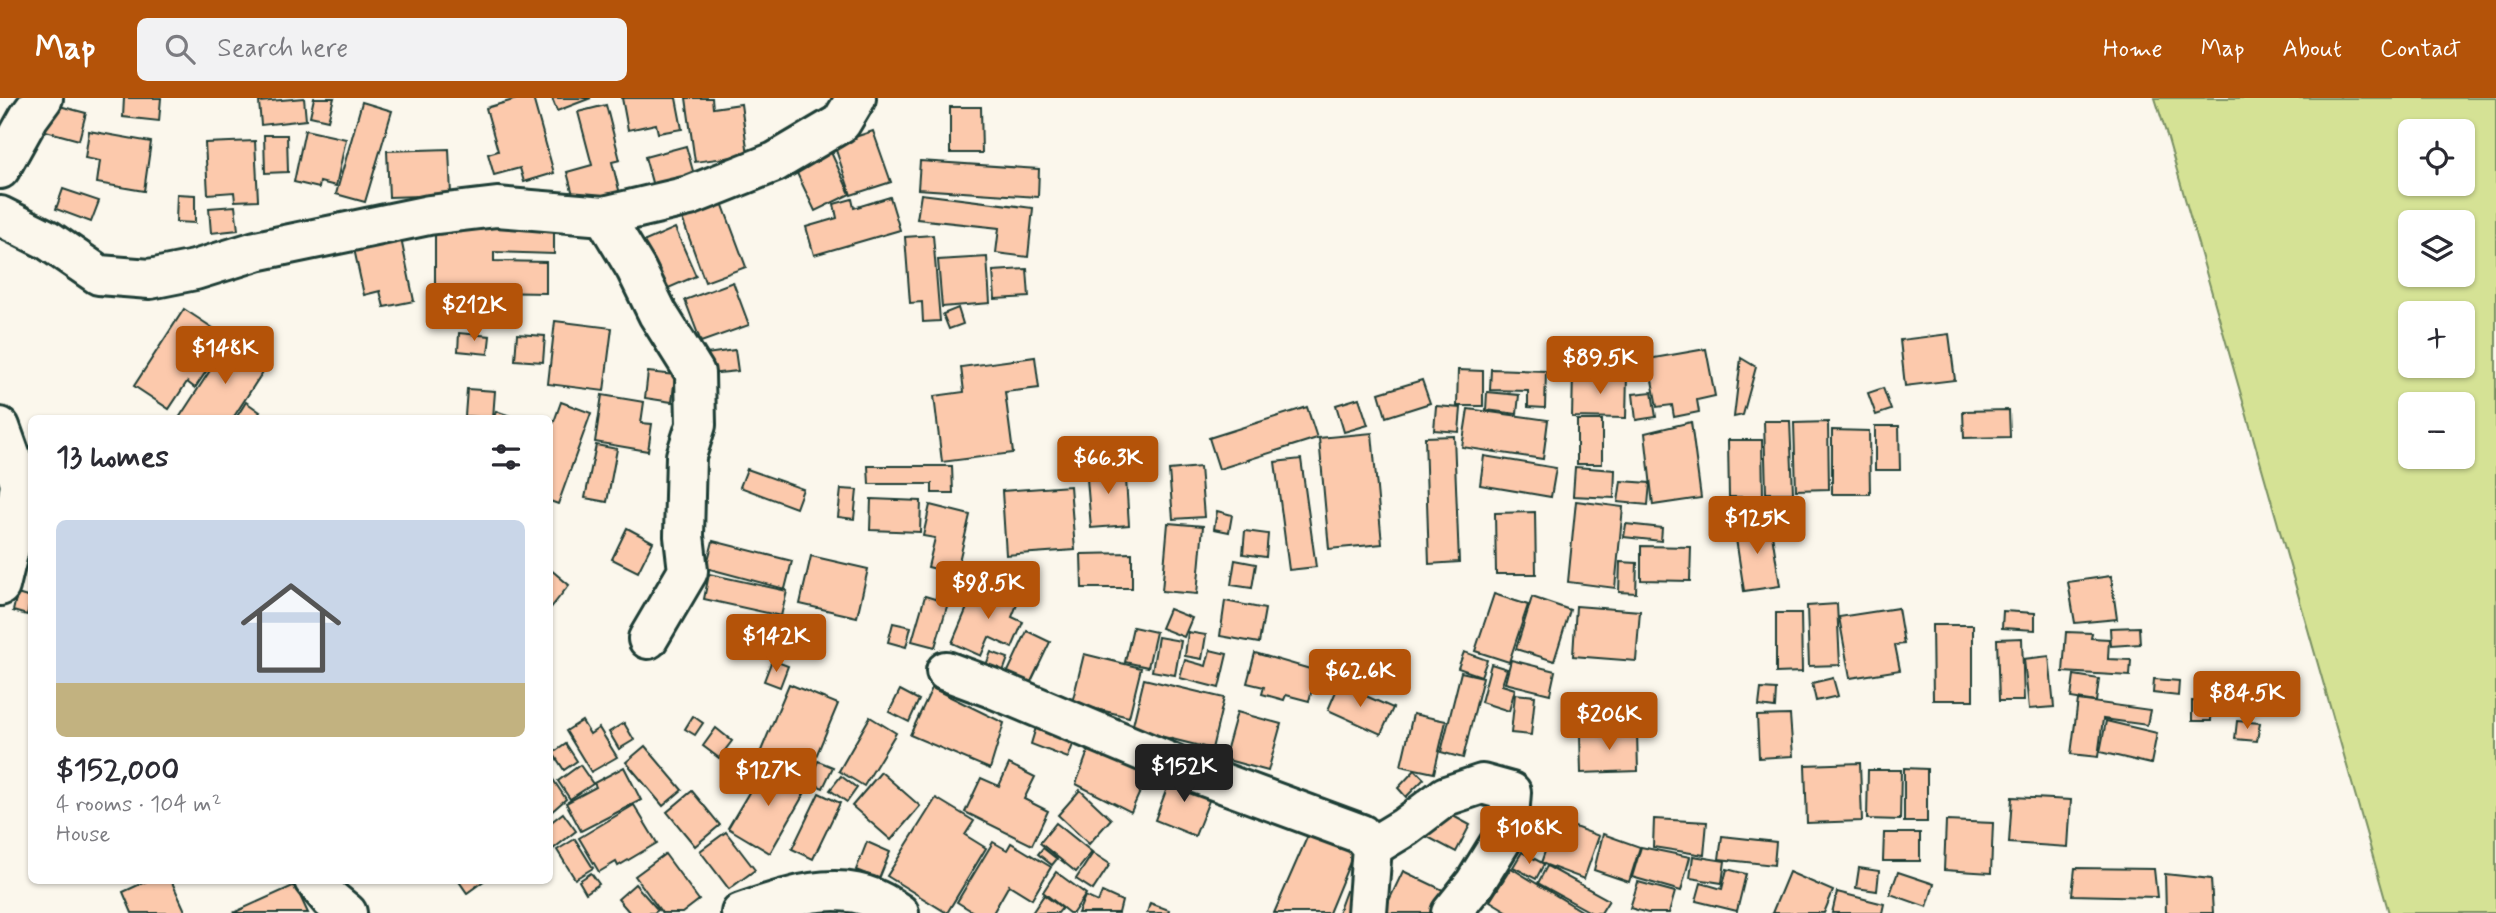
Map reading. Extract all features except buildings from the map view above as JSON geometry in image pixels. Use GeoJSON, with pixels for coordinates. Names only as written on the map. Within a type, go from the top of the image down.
{"type":"FeatureCollection","features":[{"type":"Feature","properties":{"kind":"street"},"geometry":{"type":"LineString","coordinates":[[0,169],[29,117],[43,98]]}},
{"type":"Feature","properties":{"kind":"street"},"geometry":{"type":"LineString","coordinates":[[0,216],[48,240],[99,275],[150,279],[195,270],[256,251],[429,215],[497,207],[604,216],[689,196],[775,162],[841,123],[856,98]]}},
{"type":"Feature","properties":{"kind":"street"},"geometry":{"type":"LineString","coordinates":[[604,216],[636,269],[657,314],[695,373],[696,425],[686,456],[684,536],[688,571],[648,639]]}},
{"type":"Feature","properties":{"kind":"street"},"geometry":{"type":"LineString","coordinates":[[0,427],[25,499],[0,586]]}},
{"type":"Feature","properties":{"kind":"street"},"geometry":{"type":"LineString","coordinates":[[946,671],[1190,772],[1361,834],[1372,847],[1367,913]]}},
{"type":"Feature","properties":{"kind":"street"},"geometry":{"type":"LineString","coordinates":[[1372,847],[1405,827],[1446,796],[1482,784],[1511,792],[1508,830],[1475,883],[1451,913]]}},
{"type":"Feature","properties":{"kind":"street"},"geometry":{"type":"LineString","coordinates":[[317,884],[347,913]]}},
{"type":"Feature","properties":{"kind":"street"},"geometry":{"type":"LineString","coordinates":[[741,913],[793,896],[844,890],[875,898],[899,913]]}},
{"type":"Feature","properties":{"kind":"green space"},"geometry":{"type":"Polygon","coordinates":[[[2155,98],[2496,98],[2496,913],[2389,913],[2155,98]]]}}]}
